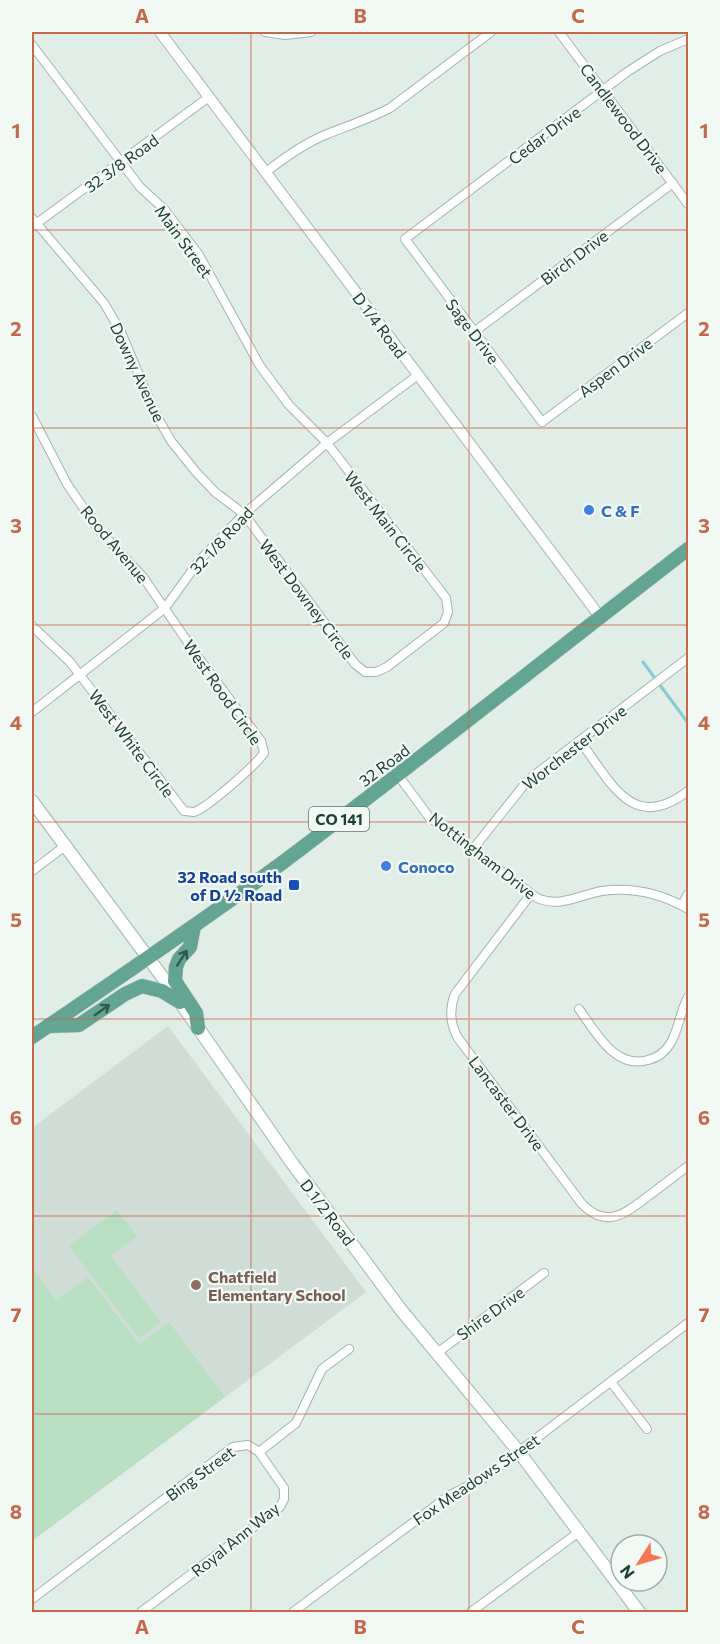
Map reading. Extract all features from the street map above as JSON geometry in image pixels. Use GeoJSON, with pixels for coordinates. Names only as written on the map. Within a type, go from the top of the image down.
{"type":"FeatureCollection","features":[{"type":"Feature","properties":{"kind":"main road","name":"32 Road"},"geometry":{"type":"LineString","coordinates":[[32,1037],[194,926],[398,775],[688,549]]}},
{"type":"Feature","properties":{"kind":"main road","name":"D 1/2 Road"},"geometry":{"type":"LineString","coordinates":[[32,801],[180,1002],[292,1163],[401,1310],[519,1452],[639,1612]]}},
{"type":"Feature","properties":{"kind":"main road"},"geometry":{"type":"LineString","coordinates":[[194,926],[190,947],[179,959],[176,967],[176,981],[196,1012],[198,1028]]}},
{"type":"Feature","properties":{"kind":"main road"},"geometry":{"type":"LineString","coordinates":[[48,1026],[79,1025],[125,994],[142,986],[162,991],[180,1002]]}},
{"type":"Feature","properties":{"kind":"street","name":"D 1/4 Road"},"geometry":{"type":"LineString","coordinates":[[160,32],[601,618]]}},
{"type":"Feature","properties":{"kind":"street"},"geometry":{"type":"LineString","coordinates":[[265,32],[285,35],[311,32]]}},
{"type":"Feature","properties":{"kind":"street"},"geometry":{"type":"LineString","coordinates":[[266,172],[303,146],[374,117],[390,108],[491,32]]}},
{"type":"Feature","properties":{"kind":"street","name":"Candlewood Drive"},"geometry":{"type":"LineString","coordinates":[[559,32],[688,204]]}},
{"type":"Feature","properties":{"kind":"street","name":"Cedar Drive"},"geometry":{"type":"LineString","coordinates":[[405,239],[644,61],[688,39]]}},
{"type":"Feature","properties":{"kind":"street","name":"Main Street"},"geometry":{"type":"LineString","coordinates":[[32,45],[140,187],[164,209],[199,255],[260,366],[290,405],[327,443]]}},
{"type":"Feature","properties":{"kind":"street","name":"32 3/8 Road"},"geometry":{"type":"LineString","coordinates":[[33,223],[121,163],[209,97]]}},
{"type":"Feature","properties":{"kind":"street","name":"Birch Drive"},"geometry":{"type":"LineString","coordinates":[[474,332],[673,183]]}},
{"type":"Feature","properties":{"kind":"street","name":"Downy Avenue"},"geometry":{"type":"LineString","coordinates":[[33,223],[104,303],[121,332],[154,411],[171,441],[215,492],[244,514]]}},
{"type":"Feature","properties":{"kind":"street","name":"Sage Drive"},"geometry":{"type":"LineString","coordinates":[[405,239],[542,422]]}},
{"type":"Feature","properties":{"kind":"street","name":"Aspen Drive"},"geometry":{"type":"LineString","coordinates":[[542,422],[688,313]]}},
{"type":"Feature","properties":{"kind":"street","name":"32 1/8 Road"},"geometry":{"type":"LineString","coordinates":[[32,712],[165,608],[199,561],[244,514],[327,443],[418,375]]}},
{"type":"Feature","properties":{"kind":"street","name":"Rood Avenue"},"geometry":{"type":"LineString","coordinates":[[32,416],[67,484],[98,529],[143,577],[165,608]]}},
{"type":"Feature","properties":{"kind":"street","name":"West Main Circle"},"geometry":{"type":"LineString","coordinates":[[327,443],[446,598]]}},
{"type":"Feature","properties":{"kind":"street","name":"West Downey Circle"},"geometry":{"type":"LineString","coordinates":[[244,514],[355,664],[365,672],[376,672],[387,667],[444,623],[448,612],[446,598]]}},
{"type":"Feature","properties":{"kind":"street","name":"West Rood Circle"},"geometry":{"type":"LineString","coordinates":[[165,608],[198,657],[261,741],[264,753],[257,763],[204,806],[193,812],[184,811]]}},
{"type":"Feature","properties":{"kind":"street","name":"West White Circle"},"geometry":{"type":"LineString","coordinates":[[32,626],[81,675],[184,811]]}},
{"type":"Feature","properties":{"kind":"street","name":"Worchester Drive"},"geometry":{"type":"LineString","coordinates":[[473,849],[528,780],[688,658]]}},
{"type":"Feature","properties":{"kind":"street"},"geometry":{"type":"LineString","coordinates":[[580,741],[619,792],[637,805],[651,808],[665,806],[688,791]]}},
{"type":"Feature","properties":{"kind":"street","name":"Nottingham Drive"},"geometry":{"type":"LineString","coordinates":[[398,775],[429,817],[531,894],[544,901],[558,903],[600,892],[627,890],[652,894],[685,907]]}},
{"type":"Feature","properties":{"kind":"street"},"geometry":{"type":"LineString","coordinates":[[32,871],[65,846]]}},
{"type":"Feature","properties":{"kind":"street","name":"Lancaster Drive"},"geometry":{"type":"LineString","coordinates":[[531,894],[455,994],[451,1018],[458,1038],[582,1204],[592,1213],[612,1217],[624,1213],[688,1166]]}},
{"type":"Feature","properties":{"kind":"street"},"geometry":{"type":"LineString","coordinates":[[685,907],[688,894]]}},
{"type":"Feature","properties":{"kind":"street"},"geometry":{"type":"LineString","coordinates":[[579,1009],[614,1053],[627,1060],[641,1062],[661,1054],[671,1043],[688,997]]}},
{"type":"Feature","properties":{"kind":"street","name":"Shire Drive"},"geometry":{"type":"LineString","coordinates":[[437,1353],[544,1273]]}},
{"type":"Feature","properties":{"kind":"street","name":"Fox Meadows Street"},"geometry":{"type":"LineString","coordinates":[[293,1612],[450,1495],[484,1478],[688,1323]]}},
{"type":"Feature","properties":{"kind":"street","name":"Bing Street"},"geometry":{"type":"LineString","coordinates":[[32,1599],[233,1447],[248,1445],[260,1452],[296,1423],[322,1369],[349,1349]]}},
{"type":"Feature","properties":{"kind":"street"},"geometry":{"type":"LineString","coordinates":[[611,1382],[647,1429]]}},
{"type":"Feature","properties":{"kind":"street","name":"Royal Ann Way"},"geometry":{"type":"LineString","coordinates":[[141,1612],[280,1507],[284,1499],[284,1488],[260,1452]]}},
{"type":"Feature","properties":{"kind":"street"},"geometry":{"type":"LineString","coordinates":[[471,1612],[579,1532]]}},
{"type":"Feature","properties":{"kind":"shaded area","name":"Chatfield Elementary School"},"geometry":{"type":"Polygon","coordinates":[[[168,1026],[366,1292],[32,1541],[32,1128],[168,1026]]]}},
{"type":"Feature","properties":{"kind":"green space"},"geometry":{"type":"Polygon","coordinates":[[[117,1210],[137,1236],[111,1256],[161,1322],[139,1339],[69,1246],[117,1210]]]}},
{"type":"Feature","properties":{"kind":"green space"},"geometry":{"type":"Polygon","coordinates":[[[32,1267],[56,1300],[88,1277],[139,1344],[169,1322],[225,1397],[32,1541],[32,1267]]]}},
{"type":"Feature","properties":{"kind":"waterway"},"geometry":{"type":"LineString","coordinates":[[643,662],[688,723]]}},
{"type":"Feature","properties":{"kind":"place","name":"C & F"},"geometry":{"type":"Point","coordinates":[589,510]}},
{"type":"Feature","properties":{"kind":"place","name":"Conoco"},"geometry":{"type":"Point","coordinates":[386,866]}},
{"type":"Feature","properties":{"kind":"place","name":"32 Road south of D ½ Road"},"geometry":{"type":"Point","coordinates":[294,885]}},
{"type":"Feature","properties":{"kind":"place","name":"Chatfield Elementary School"},"geometry":{"type":"Point","coordinates":[196,1285]}}]}
